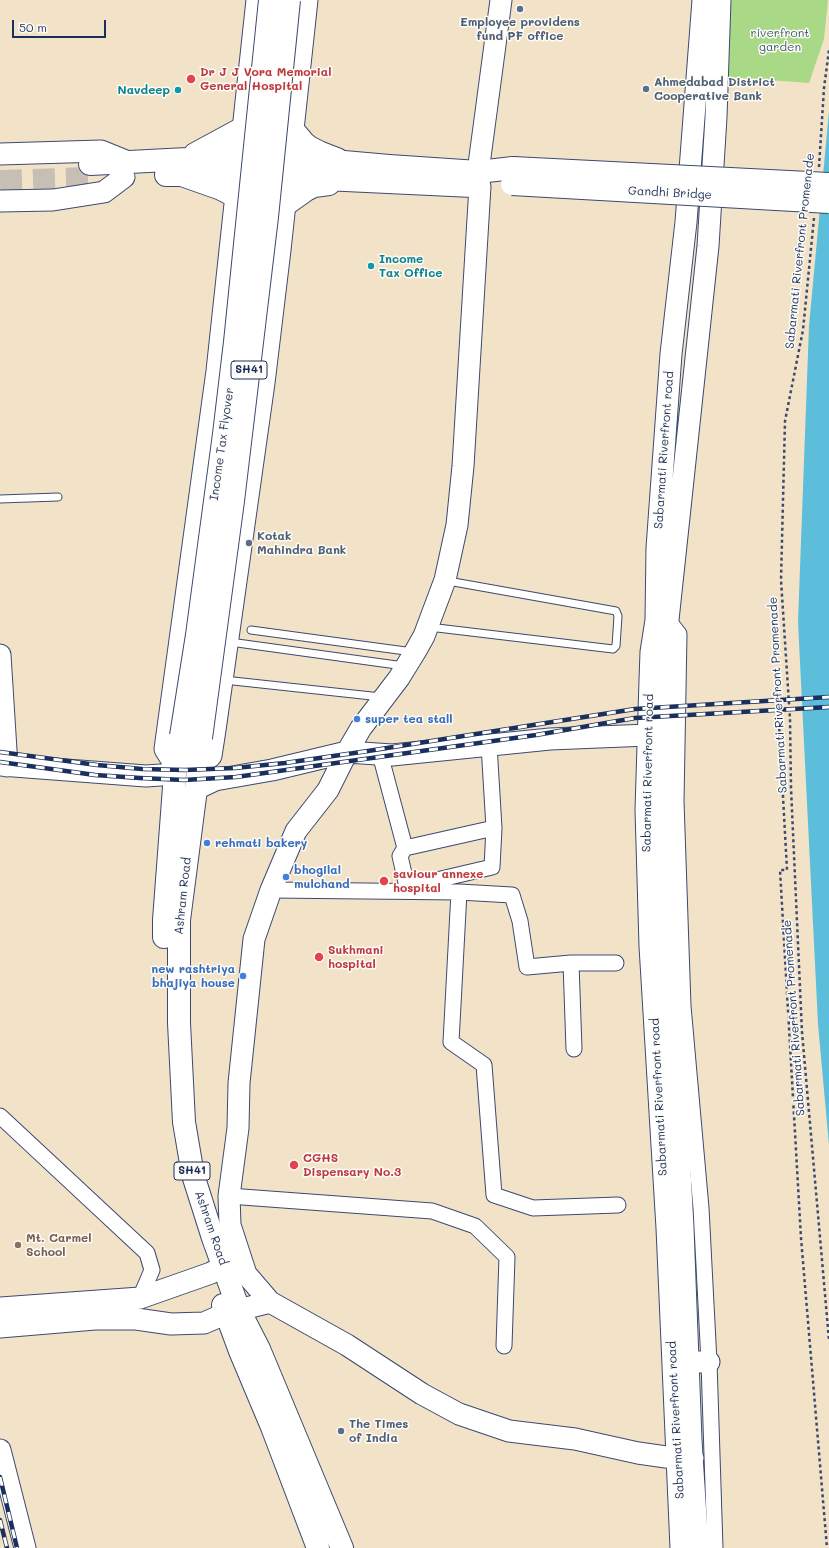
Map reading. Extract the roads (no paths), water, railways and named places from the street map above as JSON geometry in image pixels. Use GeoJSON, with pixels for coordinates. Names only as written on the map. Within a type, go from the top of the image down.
{"type":"FeatureCollection","features":[{"type":"Feature","properties":{"kind":"main road"},"geometry":{"type":"LineString","coordinates":[[183,769],[165,749],[217,371],[257,0]]}},
{"type":"Feature","properties":{"kind":"main road","name":"Income Tax Flyover"},"geometry":{"type":"LineString","coordinates":[[191,737],[197,635],[235,342],[270,0]]}},
{"type":"Feature","properties":{"kind":"main road","name":"Income Tax Flyover"},"geometry":{"type":"LineString","coordinates":[[183,769],[191,737],[233,501],[266,232],[290,0]]}},
{"type":"Feature","properties":{"kind":"main road"},"geometry":{"type":"LineString","coordinates":[[0,655],[3,766],[146,776],[183,769],[211,756],[264,383],[285,205],[278,166],[293,129],[307,0]]}},
{"type":"Feature","properties":{"kind":"main road"},"geometry":{"type":"LineString","coordinates":[[225,1266],[230,1225],[229,1196],[238,1128],[240,1083],[254,939],[271,890],[296,830],[328,790],[361,728],[411,659],[424,636],[445,580],[457,525],[463,466],[479,179],[501,0]]}},
{"type":"Feature","properties":{"kind":"main road","name":"Sabarmati Riverfront road"},"geometry":{"type":"LineString","coordinates":[[702,1547],[685,1458],[666,1213],[650,932],[646,810],[651,652],[656,620],[657,548],[671,354],[686,222],[703,0]]}},
{"type":"Feature","properties":{"kind":"main road","name":"Sabarmati Riverfront road"},"geometry":{"type":"LineString","coordinates":[[685,1458],[689,1362],[665,864],[663,797],[664,731],[668,620],[708,246],[716,117],[720,0]]}},
{"type":"Feature","properties":{"kind":"main road"},"geometry":{"type":"LineString","coordinates":[[181,167],[243,128]]}},
{"type":"Feature","properties":{"kind":"main road"},"geometry":{"type":"LineString","coordinates":[[293,129],[304,142],[347,171]]}},
{"type":"Feature","properties":{"kind":"main road"},"geometry":{"type":"LineString","coordinates":[[0,154],[101,151],[126,170]]}},
{"type":"Feature","properties":{"kind":"main road"},"geometry":{"type":"LineString","coordinates":[[90,171],[240,165],[278,166],[479,179],[512,176]]}},
{"type":"Feature","properties":{"kind":"main road"},"geometry":{"type":"LineString","coordinates":[[181,167],[236,197]]}},
{"type":"Feature","properties":{"kind":"main road"},"geometry":{"type":"LineString","coordinates":[[0,201],[53,200],[104,192],[126,170]]}},
{"type":"Feature","properties":{"kind":"main road"},"geometry":{"type":"LineString","coordinates":[[285,205],[306,190],[347,171]]}},
{"type":"Feature","properties":{"kind":"main road","name":"Gandhi Bridge"},"geometry":{"type":"LineString","coordinates":[[512,176],[824,176]]}},
{"type":"Feature","properties":{"kind":"main road","name":"Gandhi Bridge"},"geometry":{"type":"LineString","coordinates":[[512,176],[822,208]]}},
{"type":"Feature","properties":{"kind":"main road"},"geometry":{"type":"LineString","coordinates":[[196,789],[214,780],[272,770],[347,752],[392,755],[550,739],[648,735]]}},
{"type":"Feature","properties":{"kind":"main road","name":"Ashram Road"},"geometry":{"type":"LineString","coordinates":[[183,769],[196,789],[179,920],[179,1023],[184,1122],[193,1175],[225,1266],[240,1351],[269,1420],[318,1548]]}},
{"type":"Feature","properties":{"kind":"main road","name":"Ashram Road"},"geometry":{"type":"LineString","coordinates":[[183,769],[164,920],[164,1024],[169,1124],[179,1178],[225,1266]]}},
{"type":"Feature","properties":{"kind":"main road"},"geometry":{"type":"LineString","coordinates":[[0,1308],[140,1298],[225,1266],[246,1274],[270,1302],[347,1345],[422,1394],[458,1414],[509,1431],[575,1440],[638,1453],[685,1458]]}},
{"type":"Feature","properties":{"kind":"main road"},"geometry":{"type":"LineString","coordinates":[[0,1327],[95,1319],[136,1318],[171,1324],[204,1323],[233,1312],[270,1302]]}},
{"type":"Feature","properties":{"kind":"main road","name":"Ashram Road"},"geometry":{"type":"LineString","coordinates":[[233,1312],[259,1350],[342,1548]]}},
{"type":"Feature","properties":{"kind":"main road"},"geometry":{"type":"LineString","coordinates":[[689,1362],[709,1362]]}},
{"type":"Feature","properties":{"kind":"main road"},"geometry":{"type":"LineString","coordinates":[[0,1450],[25,1548]]}},
{"type":"Feature","properties":{"kind":"street"},"geometry":{"type":"LineString","coordinates":[[668,620],[679,634],[676,801],[683,1006],[701,1208],[709,1362],[702,1547]]}},
{"type":"Feature","properties":{"kind":"street"},"geometry":{"type":"LineString","coordinates":[[489,745],[494,828],[492,867],[406,887],[400,856],[405,848],[494,828]]}},
{"type":"Feature","properties":{"kind":"street"},"geometry":{"type":"LineString","coordinates":[[380,754],[405,848]]}},
{"type":"Feature","properties":{"kind":"street"},"geometry":{"type":"LineString","coordinates":[[271,890],[458,892],[512,895],[520,921],[527,966],[616,962]]}},
{"type":"Feature","properties":{"kind":"street"},"geometry":{"type":"LineString","coordinates":[[458,892],[451,1042],[484,1065],[494,1195],[533,1208],[618,1205]]}},
{"type":"Feature","properties":{"kind":"street"},"geometry":{"type":"LineString","coordinates":[[571,963],[574,1049]]}},
{"type":"Feature","properties":{"kind":"street"},"geometry":{"type":"LineString","coordinates":[[0,1116],[147,1253],[152,1270],[140,1298]]}},
{"type":"Feature","properties":{"kind":"street"},"geometry":{"type":"LineString","coordinates":[[229,1196],[432,1211],[475,1226],[507,1257],[504,1346]]}},
{"type":"Feature","properties":{"kind":"lane"},"geometry":{"type":"LineString","coordinates":[[0,499],[58,497]]}},
{"type":"Feature","properties":{"kind":"lane"},"geometry":{"type":"LineString","coordinates":[[428,627],[613,649],[616,646],[618,616],[616,611],[445,580]]}},
{"type":"Feature","properties":{"kind":"lane"},"geometry":{"type":"LineString","coordinates":[[251,630],[411,659]]}},
{"type":"Feature","properties":{"kind":"lane"},"geometry":{"type":"LineString","coordinates":[[228,642],[411,659]]}},
{"type":"Feature","properties":{"kind":"lane"},"geometry":{"type":"LineString","coordinates":[[222,680],[384,697]]}},
{"type":"Feature","properties":{"kind":"water"},"geometry":{"type":"Polygon","coordinates":[[[829,111],[829,1145],[818,1024],[798,622],[809,326],[829,111]]]}},
{"type":"Feature","properties":{"kind":"tunnel"},"geometry":{"type":"LineString","coordinates":[[0,181],[91,178]]}},
{"type":"Feature","properties":{"kind":"railway"},"geometry":{"type":"LineString","coordinates":[[0,752],[97,765],[142,769],[185,770],[235,768],[285,763],[368,751],[635,709],[829,697]]}},
{"type":"Feature","properties":{"kind":"railway"},"geometry":{"type":"LineString","coordinates":[[0,762],[95,775],[140,778],[184,780],[236,777],[536,735],[635,718],[829,707]]}},
{"type":"Feature","properties":{"kind":"railway"},"geometry":{"type":"LineString","coordinates":[[0,1477],[17,1548]]}},
{"type":"Feature","properties":{"kind":"railway"},"geometry":{"type":"LineString","coordinates":[[0,1520],[7,1548]]}},
{"type":"Feature","properties":{"kind":"place","name":"Employee providens fund PF office"},"geometry":{"type":"Point","coordinates":[520,9]}},
{"type":"Feature","properties":{"kind":"place","name":"Dr J J Vora Memorial General Hospital"},"geometry":{"type":"Point","coordinates":[191,79]}},
{"type":"Feature","properties":{"kind":"place","name":"Ahmedabad District Cooperative Bank"},"geometry":{"type":"Point","coordinates":[646,89]}},
{"type":"Feature","properties":{"kind":"place","name":"Navdeep"},"geometry":{"type":"Point","coordinates":[178,90]}},
{"type":"Feature","properties":{"kind":"place","name":"Income Tax Office"},"geometry":{"type":"Point","coordinates":[371,266]}},
{"type":"Feature","properties":{"kind":"place","name":"Kotak Mahindra Bank"},"geometry":{"type":"Point","coordinates":[249,543]}},
{"type":"Feature","properties":{"kind":"place","name":"super tea stall"},"geometry":{"type":"Point","coordinates":[357,719]}},
{"type":"Feature","properties":{"kind":"place","name":"rehmati bakery"},"geometry":{"type":"Point","coordinates":[207,843]}},
{"type":"Feature","properties":{"kind":"place","name":"bhogilal mulchand"},"geometry":{"type":"Point","coordinates":[286,877]}},
{"type":"Feature","properties":{"kind":"place","name":"saviour annexe hospital"},"geometry":{"type":"Point","coordinates":[384,881]}},
{"type":"Feature","properties":{"kind":"place","name":"Sukhmani hospital"},"geometry":{"type":"Point","coordinates":[319,957]}},
{"type":"Feature","properties":{"kind":"place","name":"new rashtriya bhajiya house"},"geometry":{"type":"Point","coordinates":[243,976]}},
{"type":"Feature","properties":{"kind":"place","name":"CGHS Dispensary No.3"},"geometry":{"type":"Point","coordinates":[294,1165]}},
{"type":"Feature","properties":{"kind":"place","name":"Mt. Carmel School"},"geometry":{"type":"Point","coordinates":[18,1245]}},
{"type":"Feature","properties":{"kind":"place","name":"The Times of India"},"geometry":{"type":"Point","coordinates":[341,1431]}},
{"type":"Feature","properties":{"kind":"park label","name":"riverfront garden"},"geometry":{"type":"Point","coordinates":[780,40]}}]}
